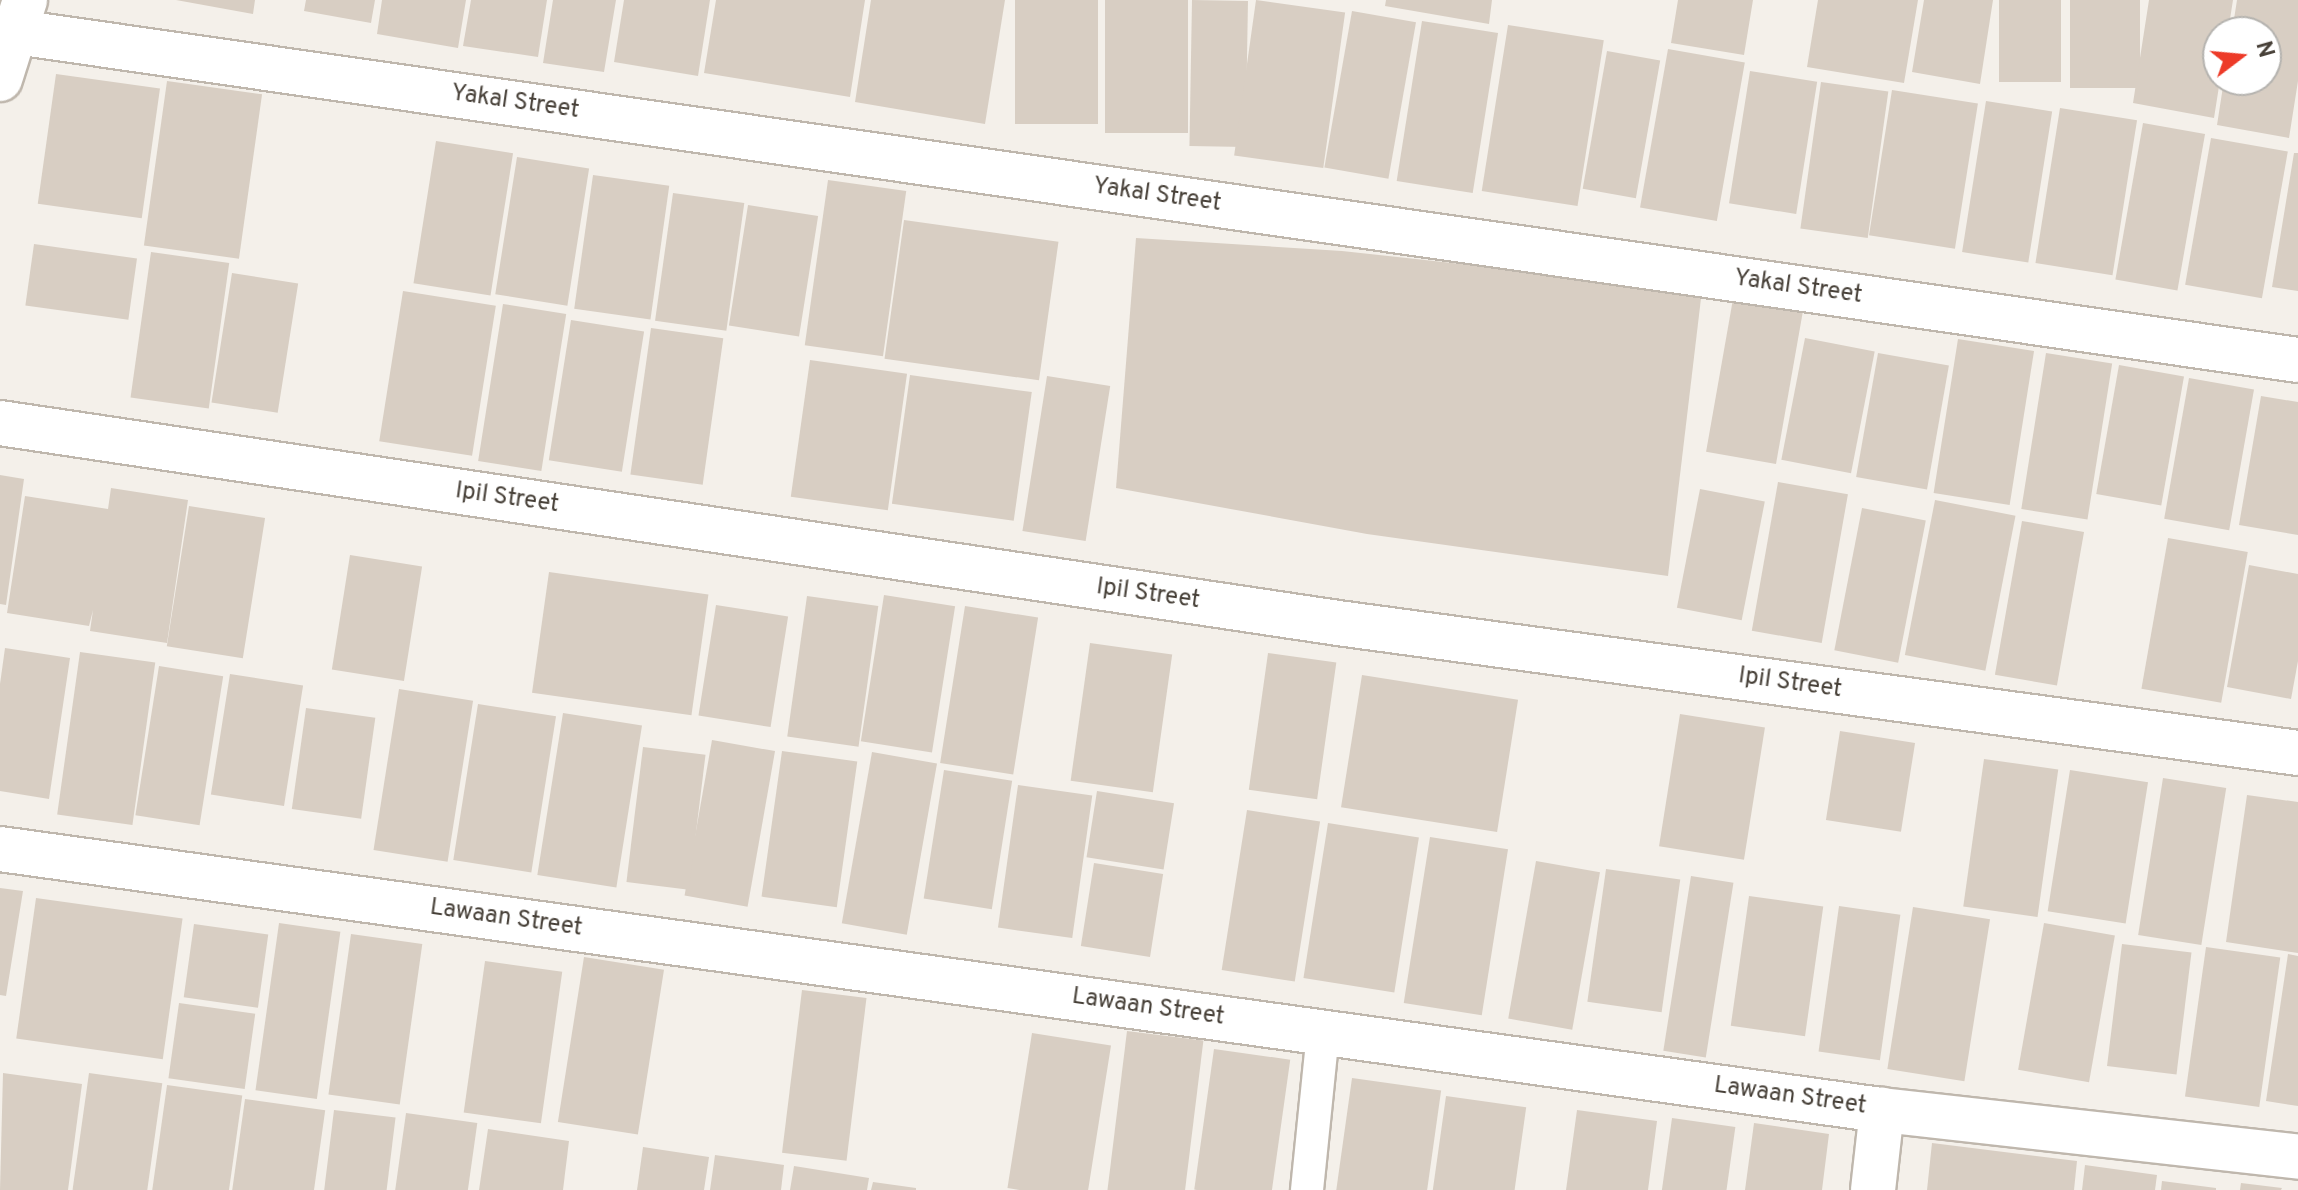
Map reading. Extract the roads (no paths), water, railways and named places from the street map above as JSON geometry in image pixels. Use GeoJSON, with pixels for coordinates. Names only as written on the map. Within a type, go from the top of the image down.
{"type":"FeatureCollection","features":[{"type":"Feature","properties":{"kind":"street"},"geometry":{"type":"LineString","coordinates":[[0,79],[20,16]]}},
{"type":"Feature","properties":{"kind":"street","name":"Yakal Street"},"geometry":{"type":"LineString","coordinates":[[20,16],[2298,360]]}},
{"type":"Feature","properties":{"kind":"street","name":"Ipil Street"},"geometry":{"type":"LineString","coordinates":[[0,423],[1338,623],[2298,753]]}},
{"type":"Feature","properties":{"kind":"street","name":"Lawaan Street"},"geometry":{"type":"LineString","coordinates":[[0,849],[1882,1110],[2298,1157]]}},
{"type":"Feature","properties":{"kind":"street"},"geometry":{"type":"LineString","coordinates":[[1873,1190],[1882,1110]]}},
{"type":"Feature","properties":{"kind":"lane"},"geometry":{"type":"LineString","coordinates":[[1307,1190],[1323,1032]]}}]}
